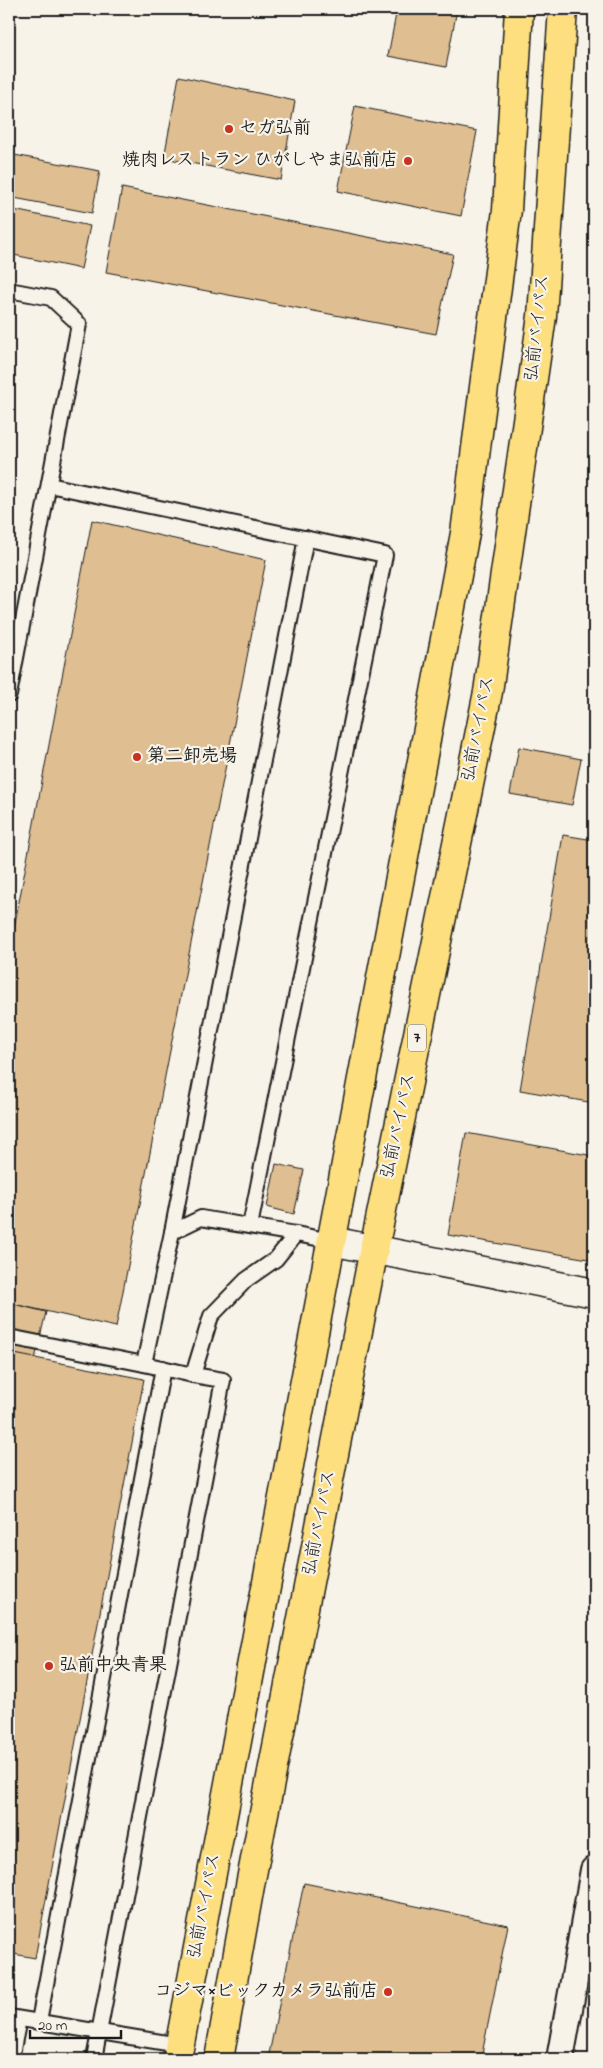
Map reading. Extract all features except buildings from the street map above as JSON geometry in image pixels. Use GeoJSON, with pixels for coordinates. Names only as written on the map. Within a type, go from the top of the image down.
{"type":"FeatureCollection","features":[{"type":"Feature","properties":{"kind":"highway","name":"弘前バイパス"},"geometry":{"type":"LineString","coordinates":[[178,2052],[465,533],[507,210],[520,9]]}},
{"type":"Feature","properties":{"kind":"highway","name":"弘前バイパス"},"geometry":{"type":"LineString","coordinates":[[218,2059],[374,1249],[488,692],[542,316],[563,9]]}},
{"type":"Feature","properties":{"kind":"street"},"geometry":{"type":"LineString","coordinates":[[331,1241],[594,1293]]}},
{"type":"Feature","properties":{"kind":"street"},"geometry":{"type":"LineString","coordinates":[[568,2058],[594,1870]]}},
{"type":"Feature","properties":{"kind":"lane"},"geometry":{"type":"LineString","coordinates":[[9,290],[51,298],[79,324],[9,695]]}},
{"type":"Feature","properties":{"kind":"lane"},"geometry":{"type":"LineString","coordinates":[[49,485],[385,555],[250,1226]]}},
{"type":"Feature","properties":{"kind":"lane"},"geometry":{"type":"LineString","coordinates":[[144,1364],[172,1232],[306,538]]}},
{"type":"Feature","properties":{"kind":"lane"},"geometry":{"type":"LineString","coordinates":[[172,1232],[201,1218],[331,1241]]}},
{"type":"Feature","properties":{"kind":"lane"},"geometry":{"type":"LineString","coordinates":[[193,1375],[211,1316],[246,1280],[276,1260],[296,1234]]}},
{"type":"Feature","properties":{"kind":"lane"},"geometry":{"type":"LineString","coordinates":[[9,1337],[223,1380],[94,2059]]}},
{"type":"Feature","properties":{"kind":"lane"},"geometry":{"type":"LineString","coordinates":[[39,2021],[163,1368]]}},
{"type":"Feature","properties":{"kind":"lane"},"geometry":{"type":"LineString","coordinates":[[11,2059],[14,2018],[100,2031],[178,2052]]}},
{"type":"Feature","properties":{"kind":"place","name":"セガ弘前"},"geometry":{"type":"Point","coordinates":[229,129]}},
{"type":"Feature","properties":{"kind":"place","name":"焼肉レストラン ひがしやま弘前店"},"geometry":{"type":"Point","coordinates":[408,161]}},
{"type":"Feature","properties":{"kind":"place","name":"第二卸売場"},"geometry":{"type":"Point","coordinates":[137,757]}},
{"type":"Feature","properties":{"kind":"place","name":"弘前中央青果"},"geometry":{"type":"Point","coordinates":[49,1666]}},
{"type":"Feature","properties":{"kind":"place","name":"コジマ×ビックカメラ弘前店"},"geometry":{"type":"Point","coordinates":[388,1992]}}]}
